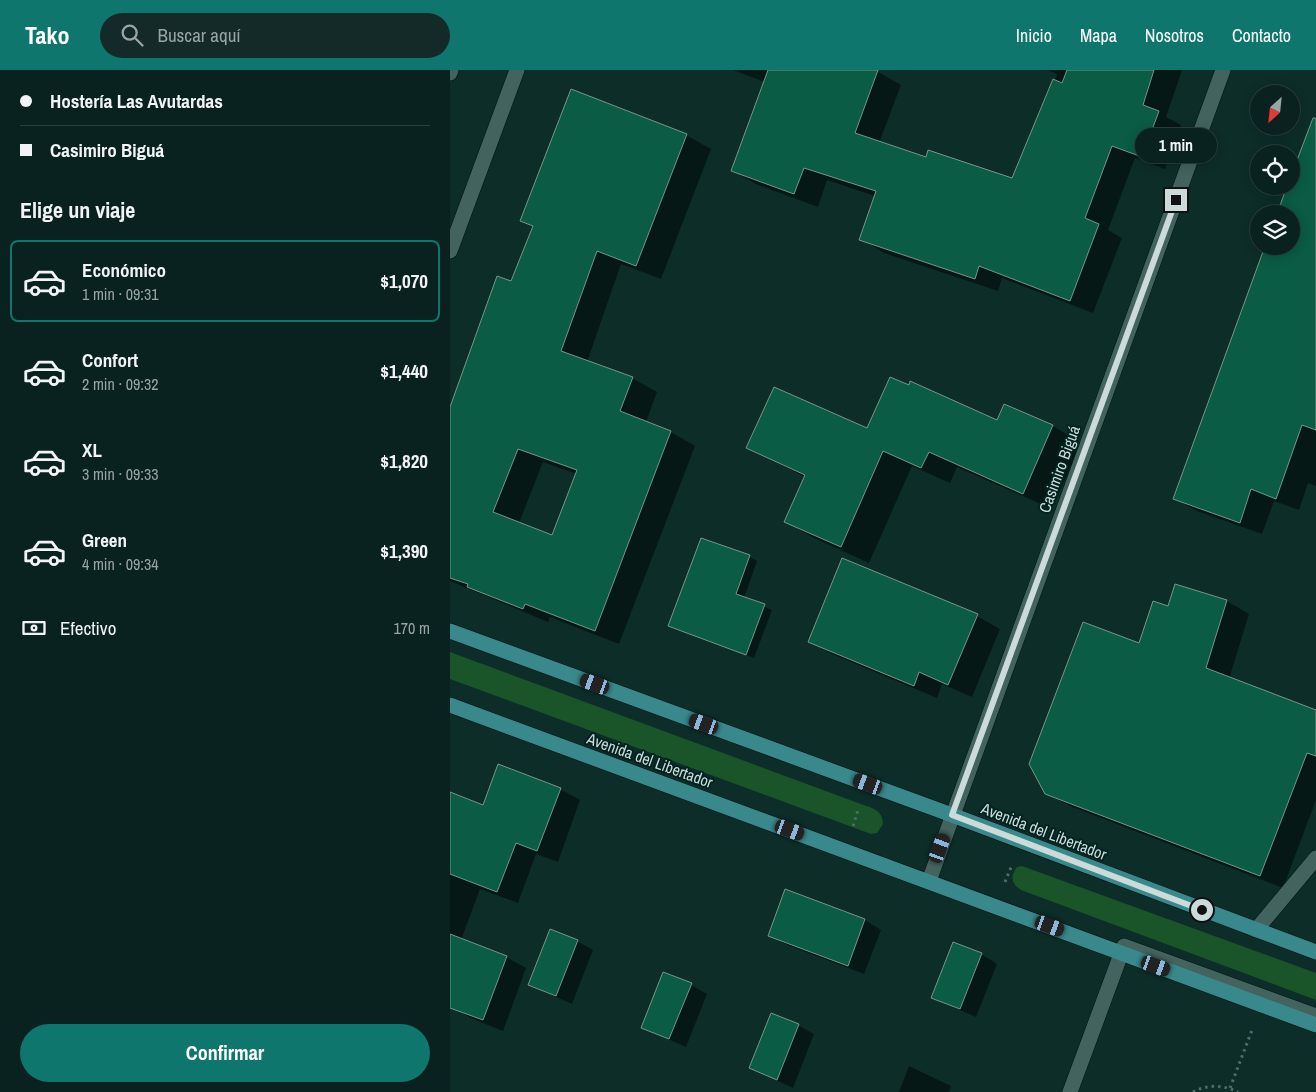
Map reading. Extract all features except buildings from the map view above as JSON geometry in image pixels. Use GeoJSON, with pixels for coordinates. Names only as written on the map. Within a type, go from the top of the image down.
{"type":"FeatureCollection","features":[{"type":"Feature","properties":{"kind":"main road","name":"Avenida del Libertador"},"geometry":{"type":"LineString","coordinates":[[450,631],[952,815],[1316,952]]}},
{"type":"Feature","properties":{"kind":"main road","name":"Avenida del Libertador"},"geometry":{"type":"LineString","coordinates":[[450,705],[1316,1025]]}},
{"type":"Feature","properties":{"kind":"street"},"geometry":{"type":"LineString","coordinates":[[450,251],[517,70]]}},
{"type":"Feature","properties":{"kind":"street","name":"Casimiro Biguá"},"geometry":{"type":"LineString","coordinates":[[929,881],[1223,70]]}},
{"type":"Feature","properties":{"kind":"street"},"geometry":{"type":"LineString","coordinates":[[1256,930],[1316,858]]}},
{"type":"Feature","properties":{"kind":"street"},"geometry":{"type":"LineString","coordinates":[[1070,1092],[1124,946],[1316,1016]]}},
{"type":"Feature","properties":{"kind":"path"},"geometry":{"type":"LineString","coordinates":[[844,850],[868,784]]}},
{"type":"Feature","properties":{"kind":"path"},"geometry":{"type":"LineString","coordinates":[[996,906],[1021,841]]}},
{"type":"Feature","properties":{"kind":"path"},"geometry":{"type":"LineString","coordinates":[[1230,1088],[1262,1005]]}},
{"type":"Feature","properties":{"kind":"path"},"geometry":{"type":"LineString","coordinates":[[1193,1092],[1213,1086],[1230,1088],[1238,1092]]}},
{"type":"Feature","properties":{"kind":"green space"},"geometry":{"type":"Polygon","coordinates":[[[450,652],[869,807],[879,813],[883,819],[883,824],[877,833],[871,834],[450,679],[450,652]]]}},
{"type":"Feature","properties":{"kind":"green space"},"geometry":{"type":"Polygon","coordinates":[[[1022,866],[1316,973],[1316,1000],[1021,890],[1015,885],[1012,877],[1017,867],[1022,866]]]}},
{"type":"Feature","properties":{"kind":"route"},"geometry":{"type":"LineString","coordinates":[[1176,200],[952,815],[1202,910]]}}]}
